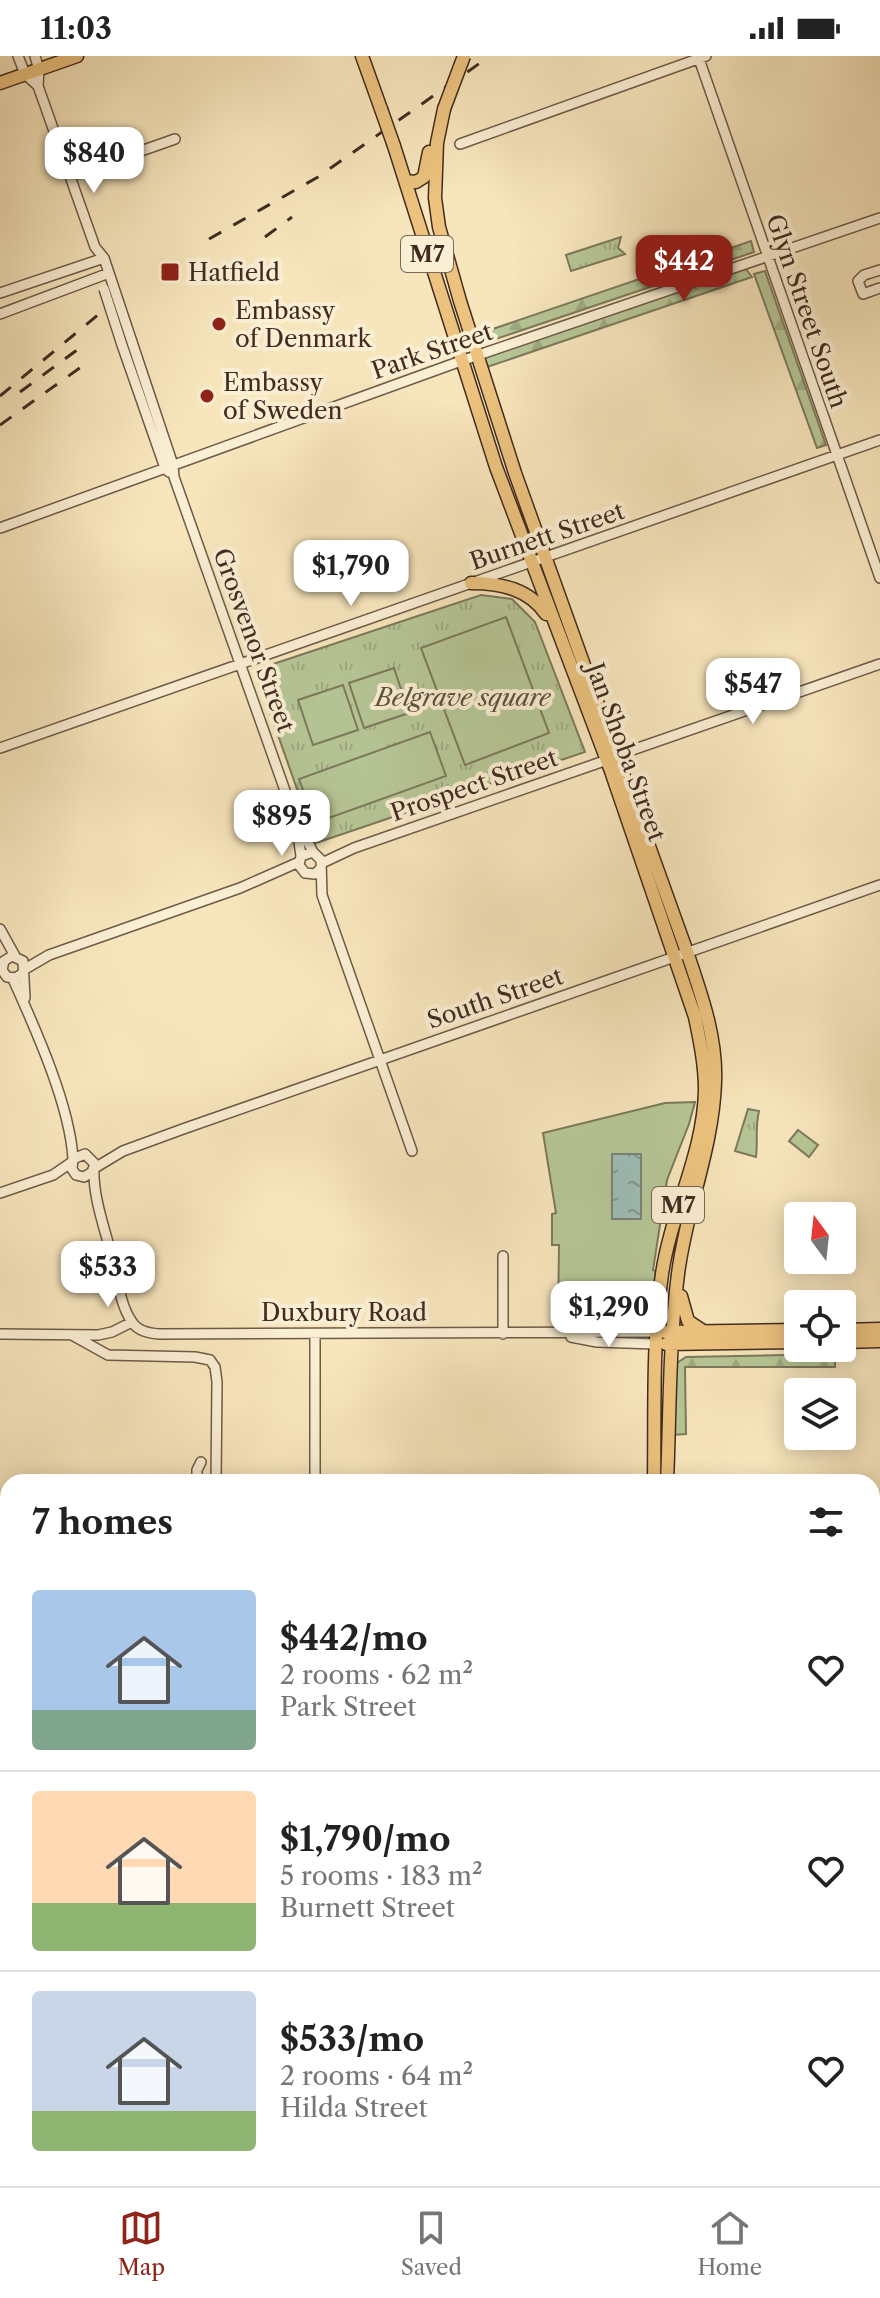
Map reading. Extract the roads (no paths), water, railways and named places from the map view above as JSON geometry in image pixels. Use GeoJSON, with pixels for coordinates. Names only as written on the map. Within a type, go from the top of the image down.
{"type":"FeatureCollection","features":[{"type":"Feature","properties":{"kind":"main road"},"geometry":{"type":"LineString","coordinates":[[0,83],[77,56]]}},
{"type":"Feature","properties":{"kind":"main road","name":"Jan Shoba Street"},"geometry":{"type":"LineString","coordinates":[[362,56],[394,146],[461,361],[531,562],[611,758]]}},
{"type":"Feature","properties":{"kind":"main road","name":"M7"},"geometry":{"type":"LineString","coordinates":[[464,56],[440,124],[436,157],[436,212],[476,356]]}},
{"type":"Feature","properties":{"kind":"main road"},"geometry":{"type":"LineString","coordinates":[[405,181],[416,182],[424,177],[432,135],[440,124]]}},
{"type":"Feature","properties":{"kind":"main road","name":"Jan Shoba Street"},"geometry":{"type":"LineString","coordinates":[[476,356],[611,758],[680,954],[709,1022],[716,1081],[707,1148],[687,1219],[678,1274],[664,1474]]}},
{"type":"Feature","properties":{"kind":"main road"},"geometry":{"type":"LineString","coordinates":[[471,583],[500,585],[526,594],[540,606],[559,634]]}},
{"type":"Feature","properties":{"kind":"main road","name":"Jan Shoba Street"},"geometry":{"type":"LineString","coordinates":[[664,1474],[656,1338],[662,1273],[670,1232],[698,1141],[705,1092],[703,1057],[680,954]]}},
{"type":"Feature","properties":{"kind":"main road"},"geometry":{"type":"LineString","coordinates":[[678,1274],[685,1315],[692,1325],[703,1331]]}},
{"type":"Feature","properties":{"kind":"main road"},"geometry":{"type":"LineString","coordinates":[[856,1330],[880,1329]]}},
{"type":"Feature","properties":{"kind":"main road","name":"Duxbury Road"},"geometry":{"type":"LineString","coordinates":[[672,1338],[703,1331],[784,1330]]}},
{"type":"Feature","properties":{"kind":"main road","name":"Duxbury Road"},"geometry":{"type":"LineString","coordinates":[[656,1338],[784,1342]]}},
{"type":"Feature","properties":{"kind":"main road"},"geometry":{"type":"LineString","coordinates":[[856,1342],[880,1341]]}},
{"type":"Feature","properties":{"kind":"street","name":"Grosvenor Street"},"geometry":{"type":"LineString","coordinates":[[18,56],[25,74],[38,86]]}},
{"type":"Feature","properties":{"kind":"street","name":"Grosvenor Street"},"geometry":{"type":"LineString","coordinates":[[35,56],[39,70],[38,86],[294,816],[318,860],[322,895],[412,1151]]}},
{"type":"Feature","properties":{"kind":"street"},"geometry":{"type":"LineString","coordinates":[[460,144],[701,57]]}},
{"type":"Feature","properties":{"kind":"street","name":"Glyn Street South"},"geometry":{"type":"LineString","coordinates":[[701,57],[880,578]]}},
{"type":"Feature","properties":{"kind":"street"},"geometry":{"type":"LineString","coordinates":[[70,176],[175,139]]}},
{"type":"Feature","properties":{"kind":"street","name":"Park Street"},"geometry":{"type":"LineString","coordinates":[[0,528],[461,361],[880,218]]}},
{"type":"Feature","properties":{"kind":"street"},"geometry":{"type":"LineString","coordinates":[[0,293],[99,260]]}},
{"type":"Feature","properties":{"kind":"street"},"geometry":{"type":"LineString","coordinates":[[880,270],[864,275],[858,281],[863,294],[880,288]]}},
{"type":"Feature","properties":{"kind":"street"},"geometry":{"type":"LineString","coordinates":[[0,314],[105,276]]}},
{"type":"Feature","properties":{"kind":"street","name":"Burnett Street"},"geometry":{"type":"LineString","coordinates":[[0,748],[880,440]]}},
{"type":"Feature","properties":{"kind":"street","name":"Prospect Street"},"geometry":{"type":"LineString","coordinates":[[318,860],[880,664]]}},
{"type":"Feature","properties":{"kind":"street","name":"Grosvenor Street"},"geometry":{"type":"LineString","coordinates":[[294,816],[300,859],[306,874],[322,895]]}},
{"type":"Feature","properties":{"kind":"street"},"geometry":{"type":"LineString","coordinates":[[2,963],[21,964],[49,955],[265,879],[300,859],[318,860]]}},
{"type":"Feature","properties":{"kind":"street"},"geometry":{"type":"LineString","coordinates":[[265,879],[306,874],[318,860]]}},
{"type":"Feature","properties":{"kind":"street","name":"South Street"},"geometry":{"type":"LineString","coordinates":[[93,1170],[123,1151],[880,885]]}},
{"type":"Feature","properties":{"kind":"street"},"geometry":{"type":"LineString","coordinates":[[0,930],[6,977],[26,1003]]}},
{"type":"Feature","properties":{"kind":"street"},"geometry":{"type":"LineString","coordinates":[[0,930],[21,964],[26,1003],[66,1120],[72,1169],[97,1205]]}},
{"type":"Feature","properties":{"kind":"street"},"geometry":{"type":"LineString","coordinates":[[6,977],[21,964]]}},
{"type":"Feature","properties":{"kind":"street"},"geometry":{"type":"LineString","coordinates":[[0,1334],[105,1334],[132,1322],[97,1205],[94,1163],[66,1120]]}},
{"type":"Feature","properties":{"kind":"street","name":"South Street"},"geometry":{"type":"LineString","coordinates":[[86,1155],[123,1151]]}},
{"type":"Feature","properties":{"kind":"street"},"geometry":{"type":"LineString","coordinates":[[0,1193],[53,1175],[86,1155]]}},
{"type":"Feature","properties":{"kind":"street"},"geometry":{"type":"LineString","coordinates":[[53,1175],[78,1176],[93,1170]]}},
{"type":"Feature","properties":{"kind":"street"},"geometry":{"type":"LineString","coordinates":[[503,1256],[503,1334]]}},
{"type":"Feature","properties":{"kind":"street","name":"Duxbury Road"},"geometry":{"type":"LineString","coordinates":[[132,1322],[144,1332],[159,1334],[561,1334],[597,1342],[656,1338]]}},
{"type":"Feature","properties":{"kind":"street"},"geometry":{"type":"LineString","coordinates":[[315,1334],[315,1474]]}},
{"type":"Feature","properties":{"kind":"street"},"geometry":{"type":"LineString","coordinates":[[72,1335],[108,1355],[210,1360],[215,1367],[217,1382],[216,1474]]}},
{"type":"Feature","properties":{"kind":"street"},"geometry":{"type":"LineString","coordinates":[[197,1474],[201,1462]]}},
{"type":"Feature","properties":{"kind":"water"},"geometry":{"type":"Polygon","coordinates":[[[612,1154],[641,1154],[641,1219],[612,1219],[612,1154]]]}},
{"type":"Feature","properties":{"kind":"railway"},"geometry":{"type":"LineString","coordinates":[[209,239],[318,177],[490,56]]}},
{"type":"Feature","properties":{"kind":"railway"},"geometry":{"type":"LineString","coordinates":[[265,237],[292,217]]}},
{"type":"Feature","properties":{"kind":"railway"},"geometry":{"type":"LineString","coordinates":[[0,396],[99,314]]}},
{"type":"Feature","properties":{"kind":"railway"},"geometry":{"type":"LineString","coordinates":[[20,392],[81,347]]}},
{"type":"Feature","properties":{"kind":"railway"},"geometry":{"type":"LineString","coordinates":[[0,425],[88,362]]}},
{"type":"Feature","properties":{"kind":"place","name":"Hatfield"},"geometry":{"type":"Point","coordinates":[170,272]}},
{"type":"Feature","properties":{"kind":"place","name":"Embassy of Denmark"},"geometry":{"type":"Point","coordinates":[219,324]}},
{"type":"Feature","properties":{"kind":"place","name":"Embassy of Sweden"},"geometry":{"type":"Point","coordinates":[207,396]}},
{"type":"Feature","properties":{"kind":"park label","name":"Belgrave square"},"geometry":{"type":"Point","coordinates":[463,697]}}]}
